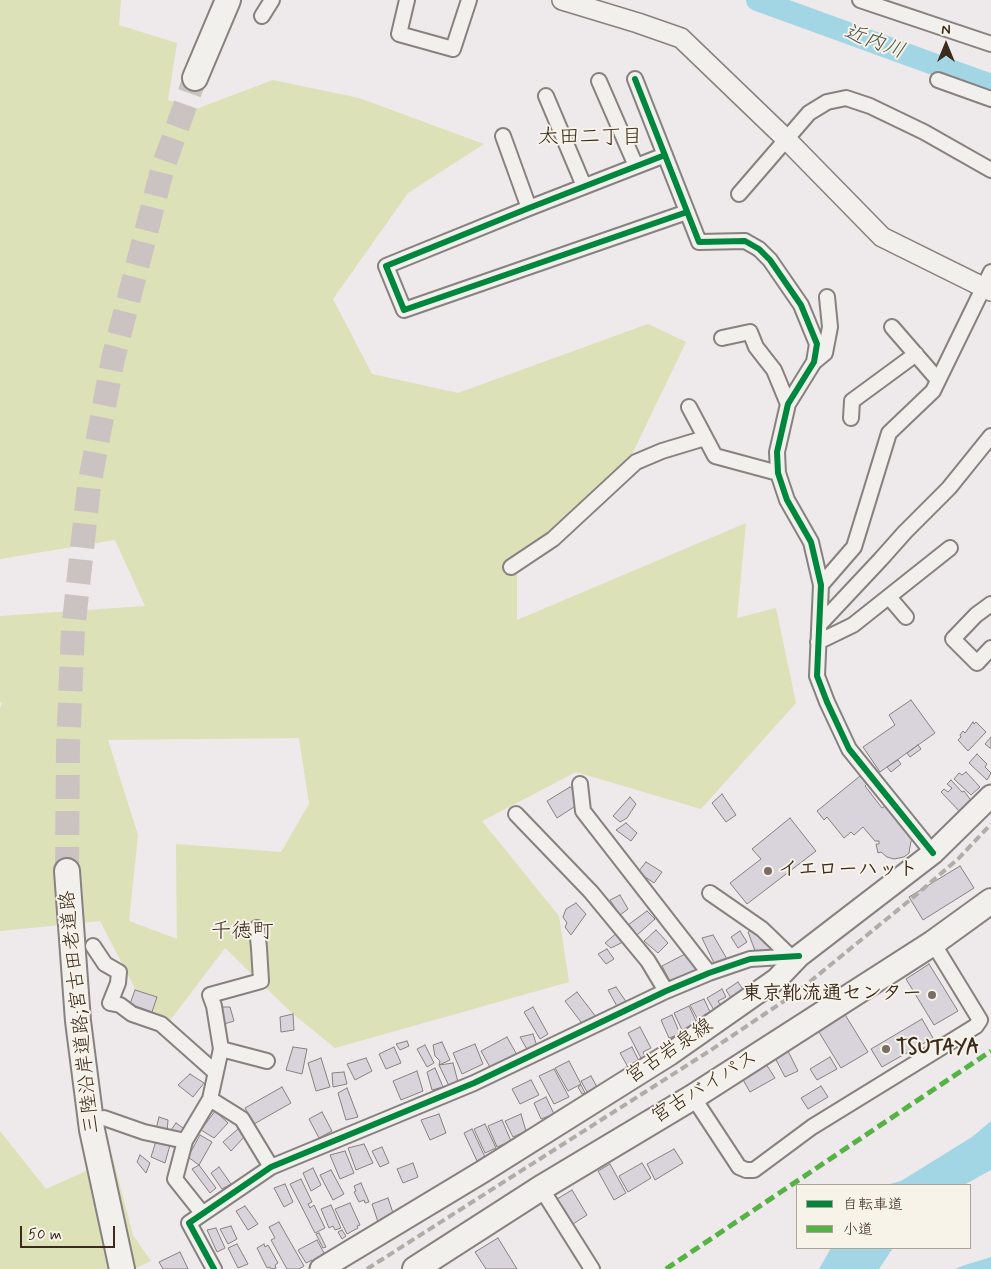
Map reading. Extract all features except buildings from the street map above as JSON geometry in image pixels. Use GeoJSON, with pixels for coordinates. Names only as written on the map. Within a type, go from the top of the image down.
{"type":"FeatureCollection","features":[{"type":"Feature","properties":{"kind":"highway"},"geometry":{"type":"LineString","coordinates":[[195,78],[228,0]]}},
{"type":"Feature","properties":{"kind":"highway","name":"三陸沿岸道路;宮古田老道路"},"geometry":{"type":"LineString","coordinates":[[67,871],[78,1021],[92,1130],[122,1269]]}},
{"type":"Feature","properties":{"kind":"highway","name":"宮古バイパス"},"geometry":{"type":"LineString","coordinates":[[414,1269],[541,1188],[693,1097],[933,943],[991,901]]}},
{"type":"Feature","properties":{"kind":"main road","name":"宮古岩泉線"},"geometry":{"type":"LineString","coordinates":[[321,1269],[482,1172],[670,1054],[777,979],[795,957],[933,853],[991,796]]}},
{"type":"Feature","properties":{"kind":"street"},"geometry":{"type":"LineString","coordinates":[[262,16],[272,0]]}},
{"type":"Feature","properties":{"kind":"street"},"geometry":{"type":"LineString","coordinates":[[408,0],[399,34],[453,49],[470,0]]}},
{"type":"Feature","properties":{"kind":"street"},"geometry":{"type":"LineString","coordinates":[[562,0],[681,38],[786,139],[882,237],[989,283],[933,391],[889,433],[854,547],[821,586]]}},
{"type":"Feature","properties":{"kind":"street"},"geometry":{"type":"LineString","coordinates":[[860,0],[991,44]]}},
{"type":"Feature","properties":{"kind":"street"},"geometry":{"type":"LineString","coordinates":[[634,79],[699,242],[745,241],[759,249],[770,260],[801,305],[817,344],[814,362]]}},
{"type":"Feature","properties":{"kind":"street"},"geometry":{"type":"LineString","coordinates":[[938,80],[991,99]]}},
{"type":"Feature","properties":{"kind":"street"},"geometry":{"type":"LineString","coordinates":[[599,81],[636,166]]}},
{"type":"Feature","properties":{"kind":"street"},"geometry":{"type":"LineString","coordinates":[[546,96],[584,186]]}},
{"type":"Feature","properties":{"kind":"street"},"geometry":{"type":"LineString","coordinates":[[739,194],[809,113],[827,102],[846,98],[870,106],[924,132],[991,170]]}},
{"type":"Feature","properties":{"kind":"street"},"geometry":{"type":"LineString","coordinates":[[503,136],[529,208]]}},
{"type":"Feature","properties":{"kind":"street"},"geometry":{"type":"LineString","coordinates":[[664,155],[386,266],[404,310],[687,212]]}},
{"type":"Feature","properties":{"kind":"street"},"geometry":{"type":"LineString","coordinates":[[827,297],[830,327],[825,353],[814,362],[788,404],[777,452],[778,473],[787,500],[811,542],[821,586],[817,676],[827,702],[849,749],[933,853]]}},
{"type":"Feature","properties":{"kind":"street"},"geometry":{"type":"LineString","coordinates":[[892,327],[938,380]]}},
{"type":"Feature","properties":{"kind":"street"},"geometry":{"type":"LineString","coordinates":[[722,338],[750,332],[756,347],[774,370],[788,404]]}},
{"type":"Feature","properties":{"kind":"street"},"geometry":{"type":"LineString","coordinates":[[851,418],[852,401],[916,354]]}},
{"type":"Feature","properties":{"kind":"street"},"geometry":{"type":"LineString","coordinates":[[690,407],[715,456],[778,473]]}},
{"type":"Feature","properties":{"kind":"street"},"geometry":{"type":"LineString","coordinates":[[820,624],[905,532],[949,488],[991,436]]}},
{"type":"Feature","properties":{"kind":"street"},"geometry":{"type":"LineString","coordinates":[[512,567],[553,539],[636,462],[662,451],[705,438]]}},
{"type":"Feature","properties":{"kind":"street"},"geometry":{"type":"LineString","coordinates":[[818,642],[853,625],[950,548]]}},
{"type":"Feature","properties":{"kind":"street"},"geometry":{"type":"LineString","coordinates":[[889,597],[906,617]]}},
{"type":"Feature","properties":{"kind":"street"},"geometry":{"type":"LineString","coordinates":[[991,604],[976,615],[953,639],[977,663],[991,648]]}},
{"type":"Feature","properties":{"kind":"street"},"geometry":{"type":"LineString","coordinates":[[580,784],[584,811],[709,973]]}},
{"type":"Feature","properties":{"kind":"street"},"geometry":{"type":"LineString","coordinates":[[516,814],[592,892],[648,961],[666,992]]}},
{"type":"Feature","properties":{"kind":"street"},"geometry":{"type":"LineString","coordinates":[[710,893],[762,929],[795,957]]}},
{"type":"Feature","properties":{"kind":"street"},"geometry":{"type":"LineString","coordinates":[[202,1214],[175,1179],[185,1141],[210,1099],[221,1050],[214,1006],[210,995],[261,981],[260,948],[256,928]]}},
{"type":"Feature","properties":{"kind":"street"},"geometry":{"type":"LineString","coordinates":[[693,1097],[739,1167],[746,1170],[754,1170],[812,1128],[976,1026],[980,1020],[933,943]]}},
{"type":"Feature","properties":{"kind":"street"},"geometry":{"type":"LineString","coordinates":[[92,946],[105,964],[119,972],[118,983],[110,1003],[120,1005],[132,1014],[161,1024],[215,1072]]}},
{"type":"Feature","properties":{"kind":"street"},"geometry":{"type":"LineString","coordinates":[[214,1269],[189,1223],[271,1168],[474,1083],[709,973],[750,959],[795,957]]}},
{"type":"Feature","properties":{"kind":"street"},"geometry":{"type":"LineString","coordinates":[[221,1050],[267,1061]]}},
{"type":"Feature","properties":{"kind":"street"},"geometry":{"type":"LineString","coordinates":[[210,1099],[242,1119],[271,1168]]}},
{"type":"Feature","properties":{"kind":"street"},"geometry":{"type":"LineString","coordinates":[[104,1118],[144,1132],[185,1141]]}},
{"type":"Feature","properties":{"kind":"street"},"geometry":{"type":"LineString","coordinates":[[541,1188],[592,1269]]}},
{"type":"Feature","properties":{"kind":"green space"},"geometry":{"type":"Polygon","coordinates":[[[0,0],[121,0],[119,25],[177,43],[168,100],[196,109],[273,80],[359,98],[484,144],[408,193],[333,299],[372,374],[458,393],[648,324],[686,342],[612,496],[517,554],[517,620],[746,523],[737,618],[776,608],[796,703],[701,809],[576,772],[482,821],[559,916],[569,982],[335,1048],[293,1014],[225,948],[159,1035],[100,921],[0,931],[0,709],[2,703],[0,702],[0,616],[145,606],[115,540],[0,559],[0,0]],[[299,738],[108,740],[138,835],[129,921],[177,939],[176,844],[281,852],[309,804],[299,738]]]}},
{"type":"Feature","properties":{"kind":"green space"},"geometry":{"type":"Polygon","coordinates":[[[0,1131],[46,1189],[113,1159],[133,1235],[151,1261],[134,1269],[0,1269],[0,1131]]]}},
{"type":"Feature","properties":{"kind":"water"},"geometry":{"type":"Polygon","coordinates":[[[991,1121],[991,1170],[966,1184],[890,1184],[901,1181],[972,1137],[991,1121]]]}},
{"type":"Feature","properties":{"kind":"water"},"geometry":{"type":"Polygon","coordinates":[[[830,1249],[892,1249],[879,1269],[819,1269],[830,1249]]]}},
{"type":"Feature","properties":{"kind":"water"},"geometry":{"type":"Polygon","coordinates":[[[991,1257],[991,1269],[955,1269],[962,1266],[991,1257]]]}},
{"type":"Feature","properties":{"kind":"waterway","name":"近内川"},"geometry":{"type":"LineString","coordinates":[[757,0],[991,85]]}},
{"type":"Feature","properties":{"kind":"tunnel"},"geometry":{"type":"LineString","coordinates":[[67,871],[68,747],[73,630],[89,486],[113,359],[163,167],[195,78]]}},
{"type":"Feature","properties":{"kind":"railway"},"geometry":{"type":"LineString","coordinates":[[367,1269],[711,1050],[796,993],[958,859],[991,824]]}},
{"type":"Feature","properties":{"kind":"marked path"},"geometry":{"type":"LineString","coordinates":[[666,1269],[991,1051]]}},
{"type":"Feature","properties":{"kind":"cycle path"},"geometry":{"type":"LineString","coordinates":[[635,79],[699,242],[745,241],[759,249],[770,260],[801,305],[817,344],[814,362],[788,404],[777,452],[778,473],[787,500],[811,542],[821,585],[817,676],[849,749],[933,853]]}},
{"type":"Feature","properties":{"kind":"cycle path"},"geometry":{"type":"LineString","coordinates":[[665,155],[386,266],[404,310],[687,212]]}},
{"type":"Feature","properties":{"kind":"cycle path"},"geometry":{"type":"LineString","coordinates":[[214,1269],[189,1223],[271,1167],[474,1083],[666,991],[709,973],[750,959],[799,956]]}},
{"type":"Feature","properties":{"kind":"place","name":"イエローハット"},"geometry":{"type":"Point","coordinates":[768,871]}},
{"type":"Feature","properties":{"kind":"place","name":"東京靴流通センター"},"geometry":{"type":"Point","coordinates":[932,995]}},
{"type":"Feature","properties":{"kind":"place","name":"TSUTAYA"},"geometry":{"type":"Point","coordinates":[886,1049]}},
{"type":"Feature","properties":{"kind":"district","name":"太田二丁目"},"geometry":{"type":"Point","coordinates":[590,139]}},
{"type":"Feature","properties":{"kind":"district","name":"千徳町"},"geometry":{"type":"Point","coordinates":[242,933]}}]}
